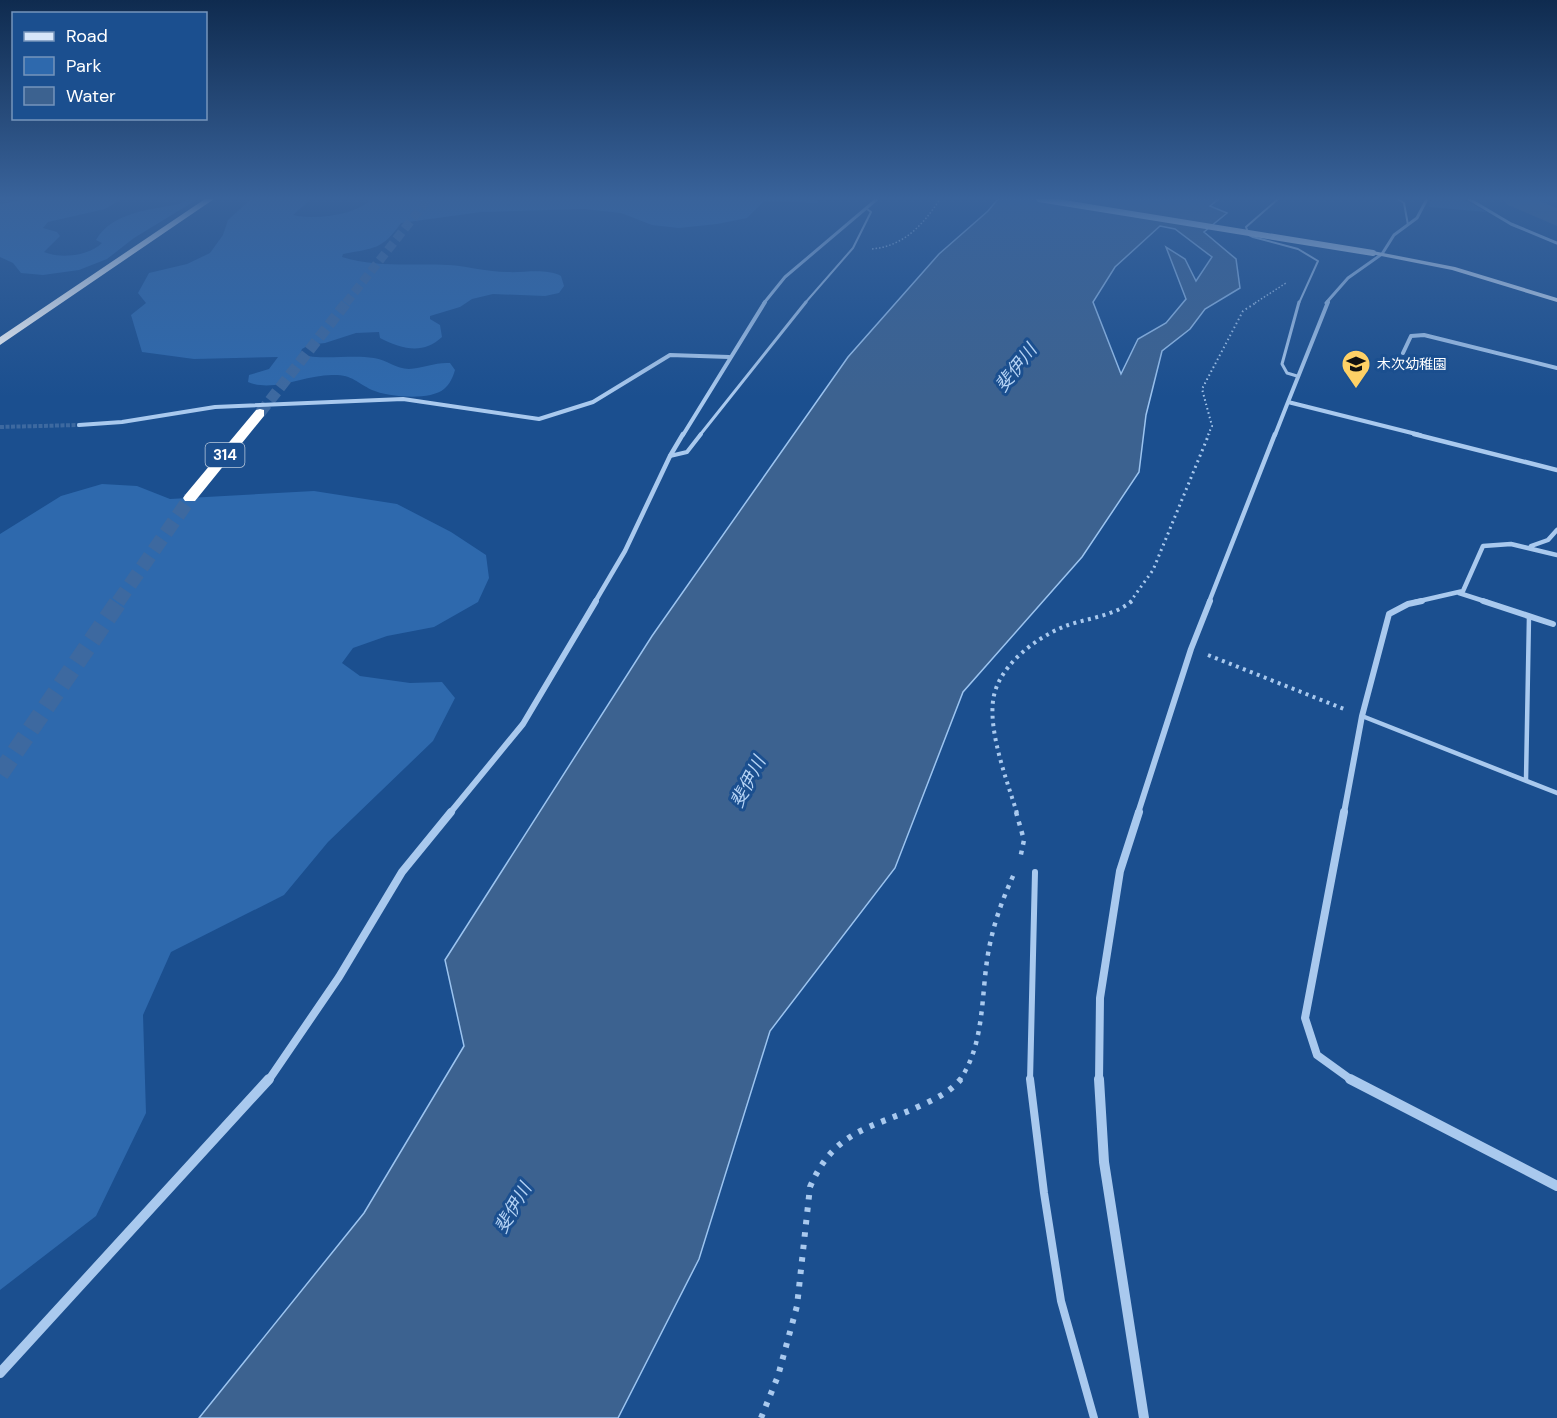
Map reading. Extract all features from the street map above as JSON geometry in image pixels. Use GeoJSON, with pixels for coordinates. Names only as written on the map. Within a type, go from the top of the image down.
{"type":"FeatureCollection","features":[{"type":"Feature","properties":{"kind":"highway"},"geometry":{"type":"LineString","coordinates":[[0,342],[113,265]]}},
{"type":"Feature","properties":{"kind":"highway","name":"314"},"geometry":{"type":"LineString","coordinates":[[190,498],[260,413]]}},
{"type":"Feature","properties":{"kind":"main road"},"geometry":{"type":"LineString","coordinates":[[1439,265],[1557,300]]}},
{"type":"Feature","properties":{"kind":"street"},"geometry":{"type":"LineString","coordinates":[[0,1373],[274,1074],[339,977],[402,872],[523,724],[625,550],[670,456],[729,357],[760,308],[785,277],[799,265]]}},
{"type":"Feature","properties":{"kind":"street"},"geometry":{"type":"LineString","coordinates":[[1144,1418],[1104,1162],[1098,1054],[1100,998],[1120,871],[1191,649],[1326,304],[1348,278],[1366,265]]}},
{"type":"Feature","properties":{"kind":"street"},"geometry":{"type":"LineString","coordinates":[[1403,353],[1411,336],[1424,335],[1557,368]]}},
{"type":"Feature","properties":{"kind":"street"},"geometry":{"type":"LineString","coordinates":[[79,425],[122,422],[215,407],[403,399],[539,419],[592,402],[670,355],[729,357]]}},
{"type":"Feature","properties":{"kind":"street"},"geometry":{"type":"LineString","coordinates":[[1288,402],[1557,470]]}},
{"type":"Feature","properties":{"kind":"street"},"geometry":{"type":"LineString","coordinates":[[1531,547],[1548,540],[1557,530]]}},
{"type":"Feature","properties":{"kind":"street"},"geometry":{"type":"LineString","coordinates":[[1557,555],[1531,547],[1500,543],[1483,546],[1466,587],[1459,593],[1408,604],[1389,614],[1362,716],[1305,1018],[1317,1055],[1353,1081],[1557,1186]]}},
{"type":"Feature","properties":{"kind":"street"},"geometry":{"type":"LineString","coordinates":[[1459,593],[1553,624]]}},
{"type":"Feature","properties":{"kind":"lane"},"geometry":{"type":"LineString","coordinates":[[670,456],[687,452],[799,310],[838,265]]}},
{"type":"Feature","properties":{"kind":"lane"},"geometry":{"type":"LineString","coordinates":[[1297,376],[1287,373],[1282,364],[1300,299],[1315,271],[1315,265]]}},
{"type":"Feature","properties":{"kind":"lane"},"geometry":{"type":"LineString","coordinates":[[1526,780],[1529,616]]}},
{"type":"Feature","properties":{"kind":"lane"},"geometry":{"type":"LineString","coordinates":[[1362,716],[1557,793]]}},
{"type":"Feature","properties":{"kind":"lane"},"geometry":{"type":"LineString","coordinates":[[1035,872],[1029,1069],[1044,1193],[1061,1301],[1094,1418]]}},
{"type":"Feature","properties":{"kind":"path"},"geometry":{"type":"LineString","coordinates":[[761,1418],[778,1376],[797,1306],[810,1187],[816,1170],[828,1153],[842,1140],[947,1092],[964,1074],[974,1051],[995,919],[1022,855],[1024,840],[993,722],[993,698],[1001,680],[1030,646],[1051,632],[1074,622],[1102,616],[1126,606],[1142,590],[1153,570],[1212,426],[1209,413],[1201,399],[1202,389],[1215,362],[1243,311],[1286,284],[1307,265]]}},
{"type":"Feature","properties":{"kind":"path"},"geometry":{"type":"LineString","coordinates":[[1191,649],[1362,716]]}},
{"type":"Feature","properties":{"kind":"green space"},"geometry":{"type":"Polygon","coordinates":[[[15,265],[91,265],[79,270],[43,275],[21,273],[15,265]]]}},
{"type":"Feature","properties":{"kind":"green space"},"geometry":{"type":"Polygon","coordinates":[[[182,265],[449,265],[500,272],[548,272],[561,276],[564,286],[559,293],[545,296],[493,294],[472,299],[460,307],[430,316],[430,319],[440,325],[442,337],[435,343],[420,348],[404,347],[388,342],[380,338],[379,332],[356,333],[325,343],[309,345],[302,349],[300,354],[309,356],[374,358],[404,369],[450,363],[455,370],[448,385],[438,393],[409,397],[372,390],[340,375],[323,375],[268,385],[248,382],[249,375],[269,369],[278,357],[194,359],[142,352],[131,315],[146,303],[138,293],[149,273],[182,265]]]}},
{"type":"Feature","properties":{"kind":"green space"},"geometry":{"type":"Polygon","coordinates":[[[102,484],[137,486],[170,499],[314,491],[397,504],[451,532],[486,555],[489,578],[478,602],[434,627],[387,636],[353,648],[342,663],[360,676],[410,683],[442,682],[455,698],[433,741],[328,842],[284,895],[171,952],[143,1015],[146,1113],[96,1216],[0,1290],[0,534],[61,496],[102,484]]]}},
{"type":"Feature","properties":{"kind":"water","name":"斐伊川"},"geometry":{"type":"Polygon","coordinates":[[[929,265],[1117,265],[1093,302],[1121,374],[1138,339],[1166,323],[1186,299],[1173,265],[1188,265],[1196,281],[1207,265],[1237,265],[1240,288],[1205,309],[1190,329],[1162,351],[1146,415],[1139,472],[1082,557],[963,692],[895,868],[770,1031],[699,1259],[618,1418],[199,1418],[364,1213],[464,1046],[445,960],[652,636],[848,357],[929,265]]]}},
{"type":"Feature","properties":{"kind":"tunnel"},"geometry":{"type":"LineString","coordinates":[[346,303],[376,265]]}},
{"type":"Feature","properties":{"kind":"tunnel"},"geometry":{"type":"LineString","coordinates":[[260,413],[347,302]]}},
{"type":"Feature","properties":{"kind":"tunnel"},"geometry":{"type":"LineString","coordinates":[[0,427],[79,425]]}},
{"type":"Feature","properties":{"kind":"tunnel"},"geometry":{"type":"LineString","coordinates":[[118,602],[190,498]]}},
{"type":"Feature","properties":{"kind":"tunnel"},"geometry":{"type":"LineString","coordinates":[[0,774],[119,601]]}},
{"type":"Feature","properties":{"kind":"place","name":"木次幼稚園"},"geometry":{"type":"Point","coordinates":[1356,390]}}]}
